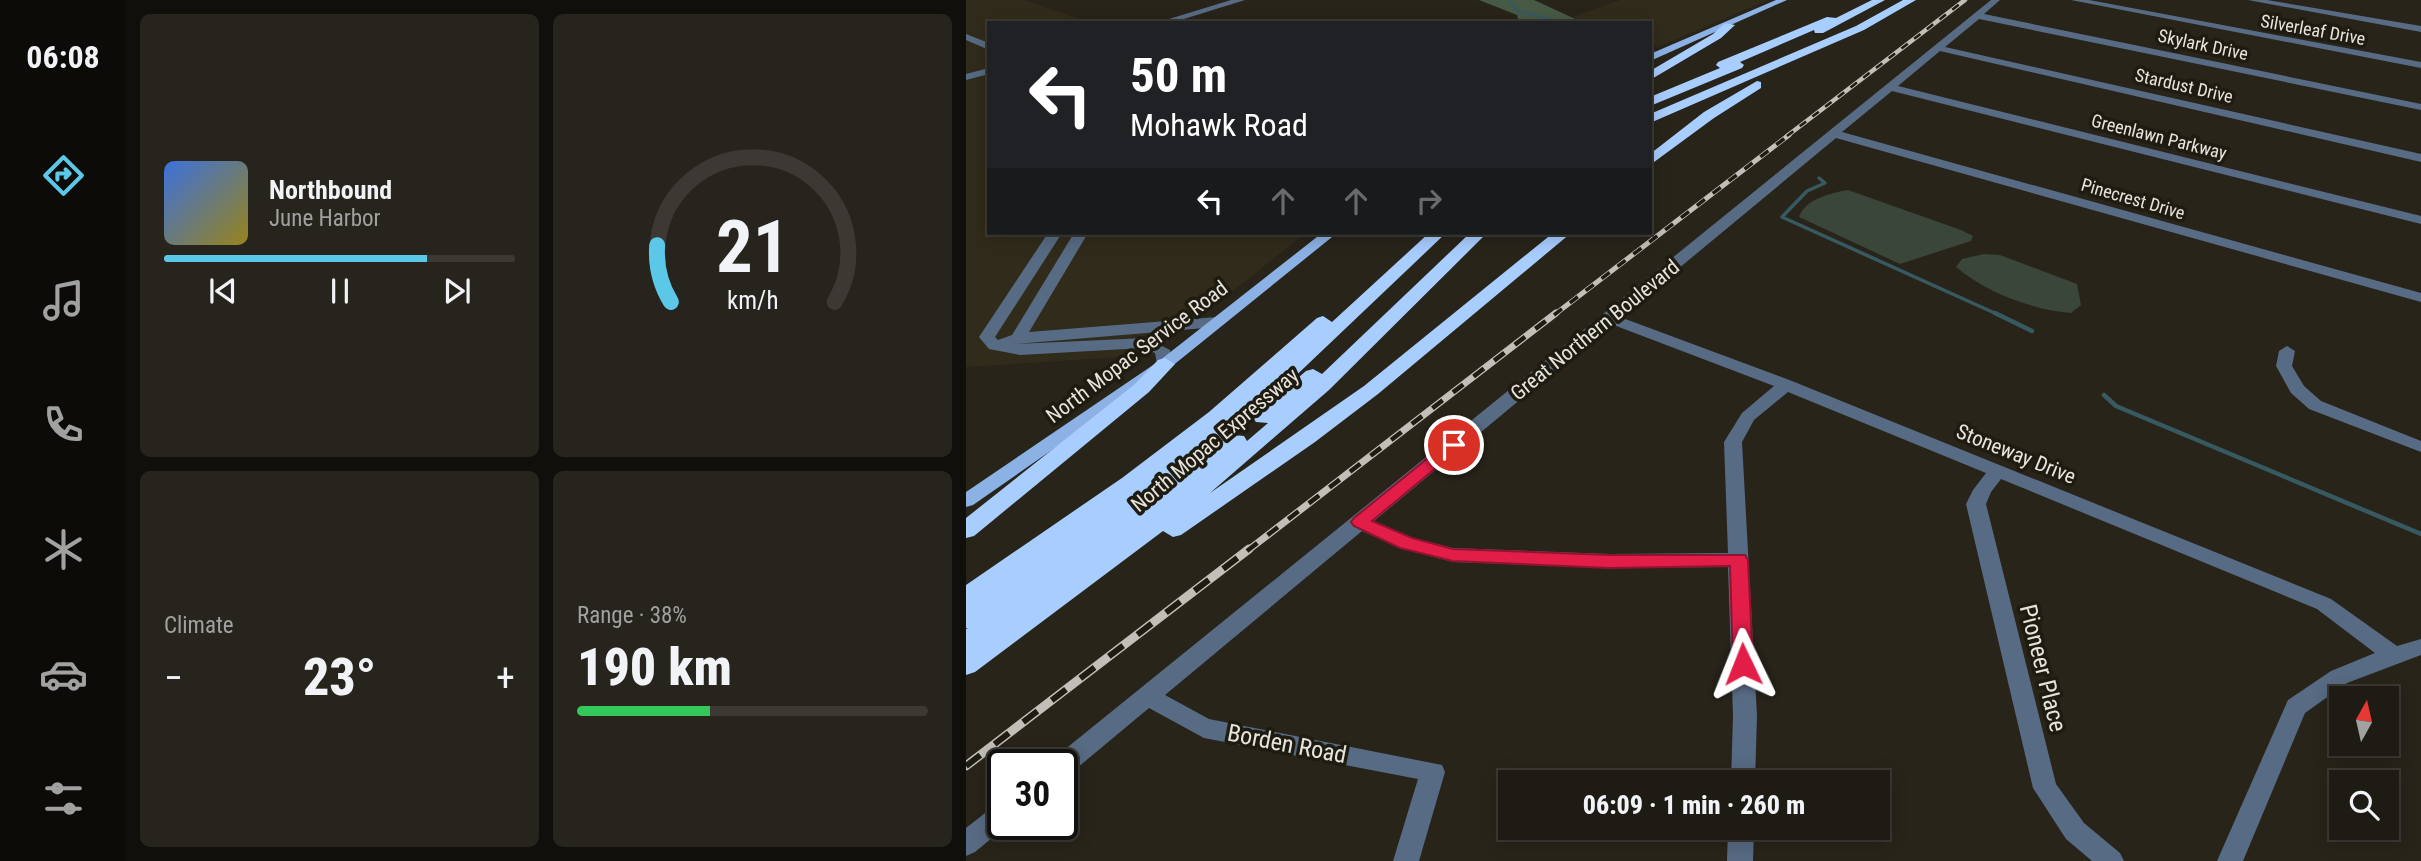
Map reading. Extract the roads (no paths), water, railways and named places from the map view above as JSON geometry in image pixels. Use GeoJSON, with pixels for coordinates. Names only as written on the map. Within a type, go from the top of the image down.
{"type":"FeatureCollection","features":[{"type":"Feature","properties":{"kind":"highway"},"geometry":{"type":"LineString","coordinates":[[1652,94],[1804,31],[1867,0]]}},
{"type":"Feature","properties":{"kind":"highway"},"geometry":{"type":"LineString","coordinates":[[1652,101],[1814,33],[1880,0]]}},
{"type":"Feature","properties":{"kind":"highway"},"geometry":{"type":"LineString","coordinates":[[1652,110],[1826,36],[1896,0]]}},
{"type":"Feature","properties":{"kind":"highway"},"geometry":{"type":"LineString","coordinates":[[1652,160],[1726,104],[1911,0]]}},
{"type":"Feature","properties":{"kind":"highway"},"geometry":{"type":"LineString","coordinates":[[1652,75],[1717,36],[1729,25]]}},
{"type":"Feature","properties":{"kind":"highway"},"geometry":{"type":"LineString","coordinates":[[1652,118],[1860,29]]}},
{"type":"Feature","properties":{"kind":"highway","name":"North Mopac Expressway"},"geometry":{"type":"LineString","coordinates":[[966,597],[1119,491],[1216,416],[1422,235]]}},
{"type":"Feature","properties":{"kind":"highway"},"geometry":{"type":"LineString","coordinates":[[966,619],[1149,489],[1278,384],[1436,235]]}},
{"type":"Feature","properties":{"kind":"highway"},"geometry":{"type":"LineString","coordinates":[[966,643],[1068,571],[1220,455],[1307,380],[1460,235]]}},
{"type":"Feature","properties":{"kind":"highway","name":"North Mopac Expressway"},"geometry":{"type":"LineString","coordinates":[[966,665],[1103,567],[1191,498],[1300,406],[1477,235]]}},
{"type":"Feature","properties":{"kind":"highway"},"geometry":{"type":"LineString","coordinates":[[1103,567],[1161,537],[1308,437],[1504,284],[1561,235]]}},
{"type":"Feature","properties":{"kind":"highway"},"geometry":{"type":"LineString","coordinates":[[1216,416],[1258,392],[1319,344]]}},
{"type":"Feature","properties":{"kind":"highway"},"geometry":{"type":"LineString","coordinates":[[966,530],[1142,388],[1165,364]]}},
{"type":"Feature","properties":{"kind":"main road"},"geometry":{"type":"LineString","coordinates":[[1652,57],[1783,0]]}},
{"type":"Feature","properties":{"kind":"main road","name":"North Mopac Service Road"},"geometry":{"type":"LineString","coordinates":[[966,501],[1165,364],[1327,235]]}},
{"type":"Feature","properties":{"kind":"street"},"geometry":{"type":"LineString","coordinates":[[1167,21],[1241,0]]}},
{"type":"Feature","properties":{"kind":"street","name":"Great Northern Boulevard"},"geometry":{"type":"LineString","coordinates":[[1078,753],[1996,0]]}},
{"type":"Feature","properties":{"kind":"street","name":"Silverleaf Drive"},"geometry":{"type":"LineString","coordinates":[[2075,0],[2421,65]]}},
{"type":"Feature","properties":{"kind":"street"},"geometry":{"type":"LineString","coordinates":[[2252,0],[2421,29]]}},
{"type":"Feature","properties":{"kind":"street","name":"Skylark Drive"},"geometry":{"type":"LineString","coordinates":[[1979,16],[2421,107]]}},
{"type":"Feature","properties":{"kind":"street"},"geometry":{"type":"LineString","coordinates":[[966,26],[987,35]]}},
{"type":"Feature","properties":{"kind":"street"},"geometry":{"type":"LineString","coordinates":[[966,37],[987,46]]}},
{"type":"Feature","properties":{"kind":"street","name":"Stardust Drive"},"geometry":{"type":"LineString","coordinates":[[1939,48],[2421,158]]}},
{"type":"Feature","properties":{"kind":"street"},"geometry":{"type":"LineString","coordinates":[[966,77],[987,72]]}},
{"type":"Feature","properties":{"kind":"street","name":"Greenlawn Parkway"},"geometry":{"type":"LineString","coordinates":[[1889,88],[2421,220]]}},
{"type":"Feature","properties":{"kind":"street","name":"Pinecrest Drive"},"geometry":{"type":"LineString","coordinates":[[1835,134],[2421,298]]}},
{"type":"Feature","properties":{"kind":"street"},"geometry":{"type":"LineString","coordinates":[[1054,235],[987,337],[995,346],[1020,350],[1146,343],[1162,350],[1165,364]]}},
{"type":"Feature","properties":{"kind":"street"},"geometry":{"type":"LineString","coordinates":[[1018,338],[1080,235]]}},
{"type":"Feature","properties":{"kind":"street","name":"Stoneway Drive"},"geometry":{"type":"LineString","coordinates":[[1610,318],[1786,385],[2324,604],[2394,656]]}},
{"type":"Feature","properties":{"kind":"street"},"geometry":{"type":"LineString","coordinates":[[995,346],[1018,338],[1217,322]]}},
{"type":"Feature","properties":{"kind":"street"},"geometry":{"type":"LineString","coordinates":[[2287,351],[2284,366],[2297,389],[2315,405],[2421,447]]}},
{"type":"Feature","properties":{"kind":"street"},"geometry":{"type":"LineString","coordinates":[[1743,770],[1745,716],[1733,442],[1738,428],[1748,415],[1786,385]]}},
{"type":"Feature","properties":{"kind":"street","name":"Pioneer Place"},"geometry":{"type":"LineString","coordinates":[[1998,471],[1982,489],[1976,503],[2045,788],[2075,831],[2111,861]]}},
{"type":"Feature","properties":{"kind":"street"},"geometry":{"type":"LineString","coordinates":[[1360,522],[1407,543],[1453,555],[1609,561],[1739,560]]}},
{"type":"Feature","properties":{"kind":"street"},"geometry":{"type":"LineString","coordinates":[[2230,861],[2296,707],[2310,693],[2329,682],[2421,647]]}},
{"type":"Feature","properties":{"kind":"street","name":"Borden Road"},"geometry":{"type":"LineString","coordinates":[[1148,697],[1204,728],[1433,772],[1406,861]]}},
{"type":"Feature","properties":{"kind":"street"},"geometry":{"type":"LineString","coordinates":[[966,844],[987,827]]}},
{"type":"Feature","properties":{"kind":"street"},"geometry":{"type":"LineString","coordinates":[[1740,861],[1741,840]]}},
{"type":"Feature","properties":{"kind":"waterway"},"geometry":{"type":"LineString","coordinates":[[1509,0],[1518,11],[1558,21]]}},
{"type":"Feature","properties":{"kind":"waterway"},"geometry":{"type":"LineString","coordinates":[[1819,178],[1825,183],[1807,191],[1782,217],[1999,315]]}},
{"type":"Feature","properties":{"kind":"waterway"},"geometry":{"type":"LineString","coordinates":[[1995,313],[2032,331]]}},
{"type":"Feature","properties":{"kind":"waterway"},"geometry":{"type":"LineString","coordinates":[[2104,395],[2116,406],[2421,534]]}},
{"type":"Feature","properties":{"kind":"railway"},"geometry":{"type":"LineString","coordinates":[[1787,136],[1965,0]]}},
{"type":"Feature","properties":{"kind":"railway"},"geometry":{"type":"LineString","coordinates":[[1554,315],[1789,135]]}},
{"type":"Feature","properties":{"kind":"railway"},"geometry":{"type":"LineString","coordinates":[[1247,551],[1556,313]]}},
{"type":"Feature","properties":{"kind":"railway"},"geometry":{"type":"LineString","coordinates":[[966,766],[1249,549]]}}]}
